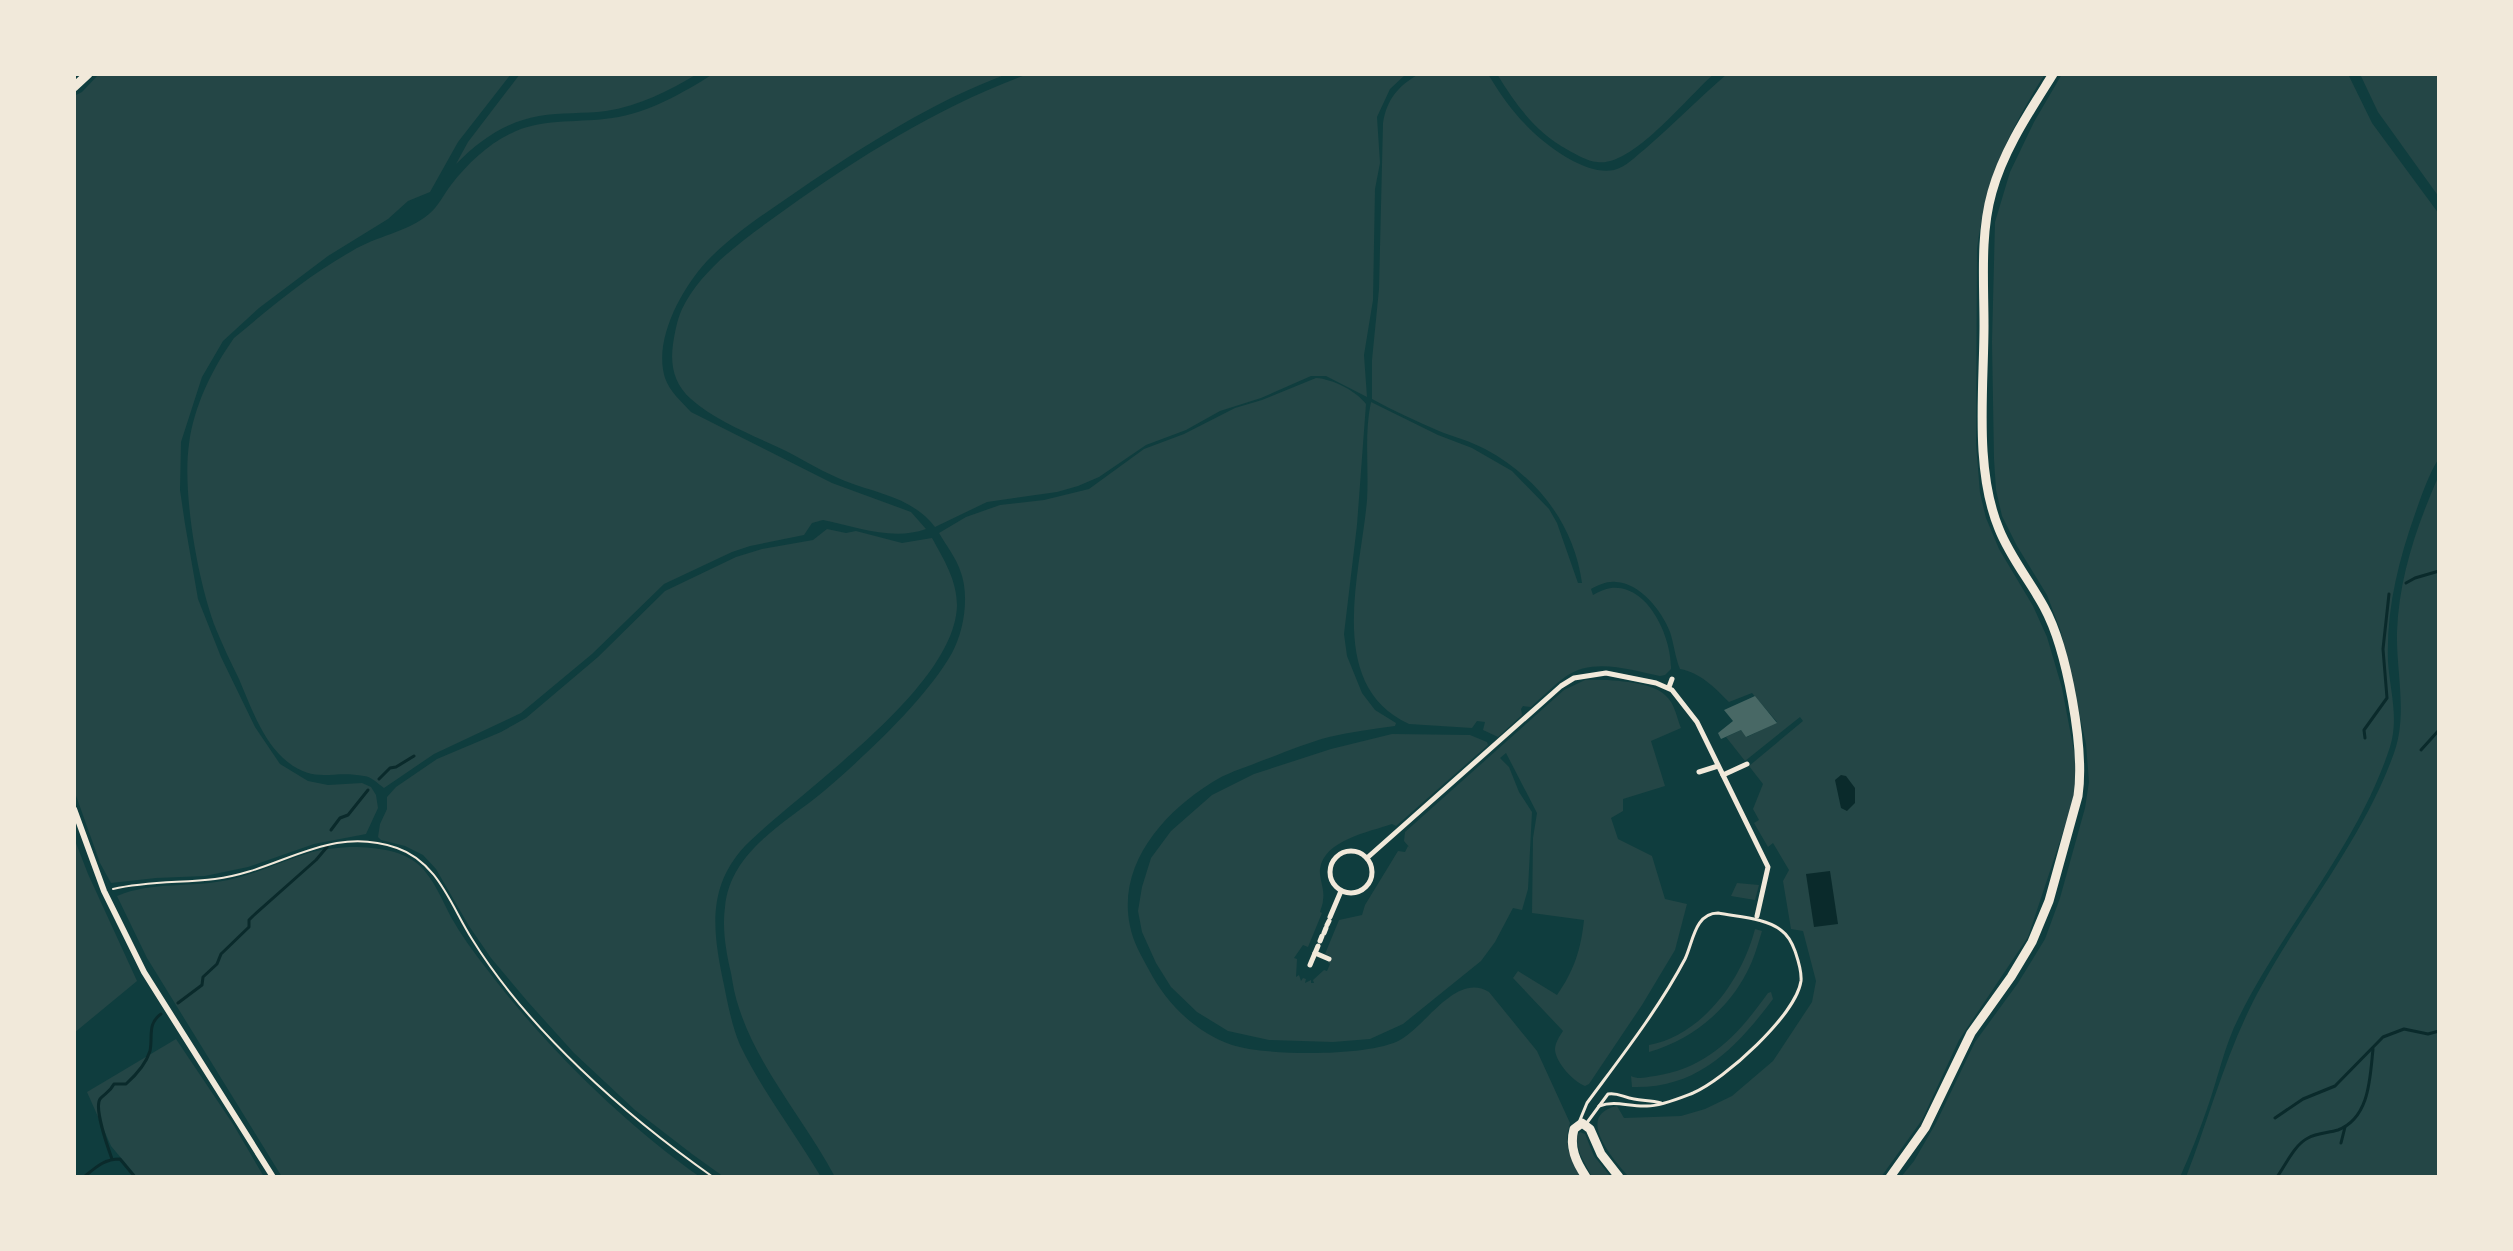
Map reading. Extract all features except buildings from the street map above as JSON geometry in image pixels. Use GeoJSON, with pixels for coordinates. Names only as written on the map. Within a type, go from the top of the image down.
{"type":"FeatureCollection","features":[{"type":"Feature","properties":{"kind":"main road"},"geometry":{"type":"LineString","coordinates":[[74,87],[88,74]]}},
{"type":"Feature","properties":{"kind":"main road"},"geometry":{"type":"LineString","coordinates":[[1890,1177],[1925,1128],[1971,1033],[2032,942],[2049,901],[2081,779],[2080,744],[2058,646],[2045,609],[1999,528],[1990,504],[1983,458],[1985,251],[1992,192],[2008,150],[2053,74]]}},
{"type":"Feature","properties":{"kind":"main road"},"geometry":{"type":"LineString","coordinates":[[1586,1177],[1574,1156],[1572,1145],[1572,1133],[1582,1124],[1604,1160],[1619,1177]]}},
{"type":"Feature","properties":{"kind":"street"},"geometry":{"type":"LineString","coordinates":[[1367,858],[1434,803],[1559,685],[1583,672],[1616,674],[1669,687],[1697,722],[1768,867],[1757,916]]}},
{"type":"Feature","properties":{"kind":"street"},"geometry":{"type":"LineString","coordinates":[[1669,687],[1672,679]]}},
{"type":"Feature","properties":{"kind":"street"},"geometry":{"type":"LineString","coordinates":[[1723,775],[1747,764]]}},
{"type":"Feature","properties":{"kind":"street"},"geometry":{"type":"LineString","coordinates":[[1699,772],[1718,766]]}},
{"type":"Feature","properties":{"kind":"street"},"geometry":{"type":"LineString","coordinates":[[74,809],[104,891],[144,972],[273,1177]]}},
{"type":"Feature","properties":{"kind":"street"},"geometry":{"type":"LineString","coordinates":[[1362,854],[1367,858],[1372,870],[1360,891],[1341,891],[1331,882],[1330,868],[1337,856],[1362,854]]}},
{"type":"Feature","properties":{"kind":"street"},"geometry":{"type":"LineString","coordinates":[[1310,965],[1341,891]]}},
{"type":"Feature","properties":{"kind":"street"},"geometry":{"type":"LineString","coordinates":[[1324,933],[1329,959]]}},
{"type":"Feature","properties":{"kind":"lane"},"geometry":{"type":"LineString","coordinates":[[1582,1124],[1587,1103],[1683,961],[1702,919],[1715,912],[1773,925],[1781,930],[1792,944],[1801,981],[1781,1018],[1761,1040],[1719,1078],[1697,1091],[1651,1107],[1615,1101],[1599,1106]]}},
{"type":"Feature","properties":{"kind":"lane"},"geometry":{"type":"LineString","coordinates":[[1582,1124],[1603,1097],[1613,1092],[1630,1099],[1661,1103]]}},
{"type":"Feature","properties":{"kind":"path"},"geometry":{"type":"LineString","coordinates":[[104,891],[127,885],[235,875],[335,842],[367,842],[410,853],[438,879],[485,961],[567,1054],[621,1106],[670,1147],[713,1177]]}},
{"type":"Feature","properties":{"kind":"shaded area"},"geometry":{"type":"Polygon","coordinates":[[[99,74],[511,74],[458,142],[430,192],[408,201],[388,219],[328,256],[259,308],[223,341],[202,377],[181,442],[180,490],[198,599],[221,657],[255,727],[280,764],[308,781],[328,785],[362,783],[371,787],[378,808],[366,834],[314,844],[248,867],[205,876],[111,883],[100,863],[74,790],[74,96],[99,74]]]}},
{"type":"Feature","properties":{"kind":"shaded area"},"geometry":{"type":"Polygon","coordinates":[[[520,74],[697,74],[665,92],[630,106],[547,115],[504,127],[474,147],[456,164],[468,142],[520,74]]]}},
{"type":"Feature","properties":{"kind":"shaded area"},"geometry":{"type":"Polygon","coordinates":[[[713,74],[1007,74],[952,98],[874,141],[740,232],[707,261],[688,285],[672,315],[663,347],[662,363],[667,383],[691,412],[832,483],[911,512],[926,529],[888,533],[823,520],[812,523],[804,535],[732,552],[664,584],[592,654],[521,713],[434,754],[384,788],[367,777],[314,774],[294,767],[276,750],[257,721],[216,629],[198,563],[187,464],[191,430],[205,388],[218,362],[234,338],[306,281],[361,246],[411,226],[429,214],[472,161],[506,136],[539,124],[612,118],[639,112],[713,74]]]}},
{"type":"Feature","properties":{"kind":"shaded area"},"geometry":{"type":"Polygon","coordinates":[[[1028,74],[1406,74],[1390,89],[1377,117],[1380,163],[1375,189],[1373,300],[1364,355],[1367,397],[1326,376],[1311,376],[1261,398],[1220,411],[1186,430],[1146,445],[1099,477],[1078,486],[987,502],[935,527],[905,503],[838,478],[737,428],[712,415],[685,393],[673,367],[676,326],[691,293],[714,266],[772,219],[873,151],[964,101],[1028,74]]]}},
{"type":"Feature","properties":{"kind":"shaded area"},"geometry":{"type":"Polygon","coordinates":[[[1419,74],[1488,74],[1515,112],[1547,144],[1582,165],[1609,171],[1634,158],[1727,74],[2045,74],[2000,157],[1981,224],[1977,249],[1976,444],[1980,493],[1986,518],[1999,549],[2033,606],[2047,637],[2062,688],[2077,783],[2028,937],[1959,1040],[1922,1120],[1881,1177],[1629,1177],[1607,1149],[1598,1128],[1598,1118],[1617,1106],[1624,1118],[1681,1116],[1732,1096],[1773,1061],[1812,1002],[1816,981],[1803,931],[1791,929],[1783,881],[1789,870],[1773,843],[1768,847],[1754,823],[1759,820],[1753,809],[1763,784],[1749,766],[1803,721],[1800,717],[1745,761],[1726,737],[1741,730],[1747,737],[1777,722],[1752,693],[1729,702],[1701,677],[1680,669],[1662,615],[1642,593],[1616,582],[1591,589],[1593,595],[1611,588],[1625,589],[1647,604],[1656,616],[1667,643],[1671,669],[1665,675],[1599,666],[1576,671],[1531,707],[1523,706],[1522,715],[1498,737],[1483,730],[1485,722],[1477,721],[1472,728],[1409,724],[1383,706],[1366,683],[1357,655],[1354,624],[1367,500],[1367,439],[1371,402],[1472,448],[1512,471],[1549,509],[1578,583],[1582,583],[1578,561],[1562,522],[1521,473],[1485,449],[1372,399],[1372,360],[1379,289],[1383,123],[1387,107],[1395,94],[1419,74]]]}},
{"type":"Feature","properties":{"kind":"shaded area"},"geometry":{"type":"Polygon","coordinates":[[[1497,74],[1714,74],[1643,142],[1611,161],[1597,162],[1578,156],[1536,127],[1497,74]]]}},
{"type":"Feature","properties":{"kind":"shaded area"},"geometry":{"type":"Polygon","coordinates":[[[2062,74],[2348,74],[2372,123],[2439,214],[2439,458],[2409,532],[2391,605],[2388,662],[2394,726],[2390,747],[2359,818],[2239,1017],[2180,1177],[1901,1177],[1936,1123],[1975,1042],[2018,983],[2045,939],[2060,898],[2085,808],[2089,782],[2086,744],[2061,632],[2047,595],[2002,516],[1994,459],[1992,342],[1995,222],[2010,172],[2062,74]]]}},
{"type":"Feature","properties":{"kind":"shaded area"},"geometry":{"type":"Polygon","coordinates":[[[2360,74],[2439,74],[2439,197],[2378,112],[2360,74]]]}},
{"type":"Feature","properties":{"kind":"shaded area"},"geometry":{"type":"Polygon","coordinates":[[[1316,378],[1344,386],[1366,404],[1357,525],[1344,634],[1347,656],[1362,693],[1375,710],[1396,723],[1395,726],[1337,735],[1303,745],[1229,773],[1193,795],[1161,825],[1137,862],[1130,882],[1128,904],[1133,938],[1156,982],[1183,1015],[1219,1040],[1248,1049],[1317,1053],[1385,1046],[1410,1033],[1453,995],[1477,988],[1489,992],[1537,1051],[1570,1123],[1568,1149],[1580,1177],[835,1177],[770,1074],[748,1031],[736,1000],[728,957],[724,932],[725,907],[729,887],[749,854],[875,744],[927,689],[952,653],[960,634],[965,590],[958,565],[939,533],[966,517],[1000,505],[1044,500],[1089,489],[1144,449],[1184,434],[1235,408],[1316,378]]]}},
{"type":"Feature","properties":{"kind":"shaded area"},"geometry":{"type":"Polygon","coordinates":[[[2439,475],[2439,1177],[2186,1177],[2250,1008],[2367,814],[2394,753],[2400,723],[2397,632],[2401,591],[2423,513],[2439,475]]]}},
{"type":"Feature","properties":{"kind":"shaded area"},"geometry":{"type":"Polygon","coordinates":[[[827,529],[846,533],[856,531],[902,543],[932,538],[952,579],[957,606],[949,638],[930,671],[903,704],[871,736],[745,846],[724,878],[716,912],[717,947],[735,1030],[758,1079],[821,1177],[724,1177],[635,1110],[574,1053],[491,958],[436,869],[423,855],[405,846],[381,840],[378,837],[380,824],[387,809],[387,797],[396,787],[437,759],[526,718],[598,657],[665,591],[736,557],[813,540],[827,529]]]}},
{"type":"Feature","properties":{"kind":"shaded area"},"geometry":{"type":"Polygon","coordinates":[[[1585,680],[1649,687],[1665,695],[1674,707],[1681,728],[1651,741],[1665,786],[1623,799],[1623,811],[1611,818],[1618,839],[1652,856],[1665,899],[1687,904],[1675,950],[1589,1084],[1581,1084],[1562,1066],[1555,1050],[1563,1031],[1513,978],[1518,971],[1557,995],[1576,959],[1584,920],[1532,913],[1533,838],[1537,813],[1506,753],[1500,758],[1509,767],[1519,792],[1532,812],[1528,889],[1522,910],[1513,908],[1481,961],[1403,1024],[1370,1039],[1333,1042],[1269,1040],[1228,1031],[1197,1012],[1171,987],[1142,932],[1138,911],[1142,887],[1151,858],[1171,831],[1212,795],[1254,774],[1331,749],[1392,734],[1470,735],[1487,742],[1488,745],[1396,826],[1392,824],[1360,834],[1338,844],[1323,859],[1320,869],[1322,913],[1308,947],[1303,945],[1294,958],[1297,959],[1296,977],[1299,975],[1301,981],[1306,979],[1305,983],[1311,980],[1314,983],[1313,980],[1324,970],[1327,971],[1330,964],[1330,956],[1325,954],[1339,920],[1362,915],[1398,851],[1405,852],[1408,846],[1410,848],[1404,841],[1405,832],[1564,690],[1585,680]]]}},
{"type":"Feature","properties":{"kind":"shaded area"},"geometry":{"type":"Polygon","coordinates":[[[1841,775],[1846,776],[1855,788],[1855,803],[1847,811],[1841,808],[1835,780],[1841,775]]]}},
{"type":"Feature","properties":{"kind":"shaded area"},"geometry":{"type":"Polygon","coordinates":[[[74,838],[137,981],[74,1033],[74,838]]]}},
{"type":"Feature","properties":{"kind":"shaded area"},"geometry":{"type":"Polygon","coordinates":[[[349,847],[395,852],[419,865],[433,883],[467,943],[508,997],[558,1053],[613,1107],[700,1177],[282,1177],[147,958],[117,896],[144,888],[228,880],[312,852],[349,847]]]}},
{"type":"Feature","properties":{"kind":"shaded area"},"geometry":{"type":"Polygon","coordinates":[[[1830,871],[1838,924],[1814,927],[1806,874],[1830,871]]]}},
{"type":"Feature","properties":{"kind":"shaded area"},"geometry":{"type":"Polygon","coordinates":[[[1737,883],[1759,885],[1755,900],[1731,896],[1737,883]]]}},
{"type":"Feature","properties":{"kind":"shaded area"},"geometry":{"type":"Polygon","coordinates":[[[1755,929],[1762,931],[1754,957],[1729,999],[1693,1032],[1649,1052],[1649,1045],[1687,1030],[1717,1002],[1741,967],[1755,929]]]}},
{"type":"Feature","properties":{"kind":"shaded area"},"geometry":{"type":"Polygon","coordinates":[[[1771,992],[1773,999],[1745,1034],[1713,1062],[1677,1081],[1632,1087],[1631,1076],[1643,1078],[1674,1072],[1706,1057],[1733,1036],[1771,992]]]}},
{"type":"Feature","properties":{"kind":"shaded area"},"geometry":{"type":"Polygon","coordinates":[[[176,1039],[264,1177],[137,1177],[111,1146],[87,1092],[176,1039]]]}},
{"type":"Feature","properties":{"kind":"shaded area"},"geometry":{"type":"Polygon","coordinates":[[[1580,1132],[1585,1134],[1594,1156],[1611,1177],[1592,1177],[1580,1154],[1576,1137],[1580,1132]]]}},
{"type":"Feature","properties":{"kind":"waterway"},"geometry":{"type":"LineString","coordinates":[[2406,583],[2439,571]]}},
{"type":"Feature","properties":{"kind":"waterway"},"geometry":{"type":"LineString","coordinates":[[2365,738],[2364,730],[2387,698],[2383,649],[2389,594]]}},
{"type":"Feature","properties":{"kind":"waterway"},"geometry":{"type":"LineString","coordinates":[[2421,750],[2439,730]]}},
{"type":"Feature","properties":{"kind":"waterway"},"geometry":{"type":"LineString","coordinates":[[379,779],[390,768],[414,756]]}},
{"type":"Feature","properties":{"kind":"waterway"},"geometry":{"type":"LineString","coordinates":[[331,830],[368,790]]}},
{"type":"Feature","properties":{"kind":"waterway"},"geometry":{"type":"LineString","coordinates":[[178,1003],[202,985],[203,977],[217,964],[221,954],[249,927],[249,920],[327,847]]}},
{"type":"Feature","properties":{"kind":"waterway"},"geometry":{"type":"LineString","coordinates":[[112,1159],[100,1119],[100,1099],[114,1084],[126,1084],[143,1065],[150,1051],[152,1026],[161,1014]]}},
{"type":"Feature","properties":{"kind":"waterway"},"geometry":{"type":"LineString","coordinates":[[2275,1118],[2303,1099],[2335,1086],[2383,1037],[2404,1029],[2428,1034],[2439,1031]]}},
{"type":"Feature","properties":{"kind":"waterway"},"geometry":{"type":"LineString","coordinates":[[2277,1177],[2303,1141],[2338,1130],[2357,1116],[2366,1096],[2373,1049]]}},
{"type":"Feature","properties":{"kind":"waterway"},"geometry":{"type":"LineString","coordinates":[[2341,1143],[2345,1127]]}},
{"type":"Feature","properties":{"kind":"waterway"},"geometry":{"type":"LineString","coordinates":[[84,1177],[96,1167],[114,1159],[120,1159],[135,1177]]}}]}
